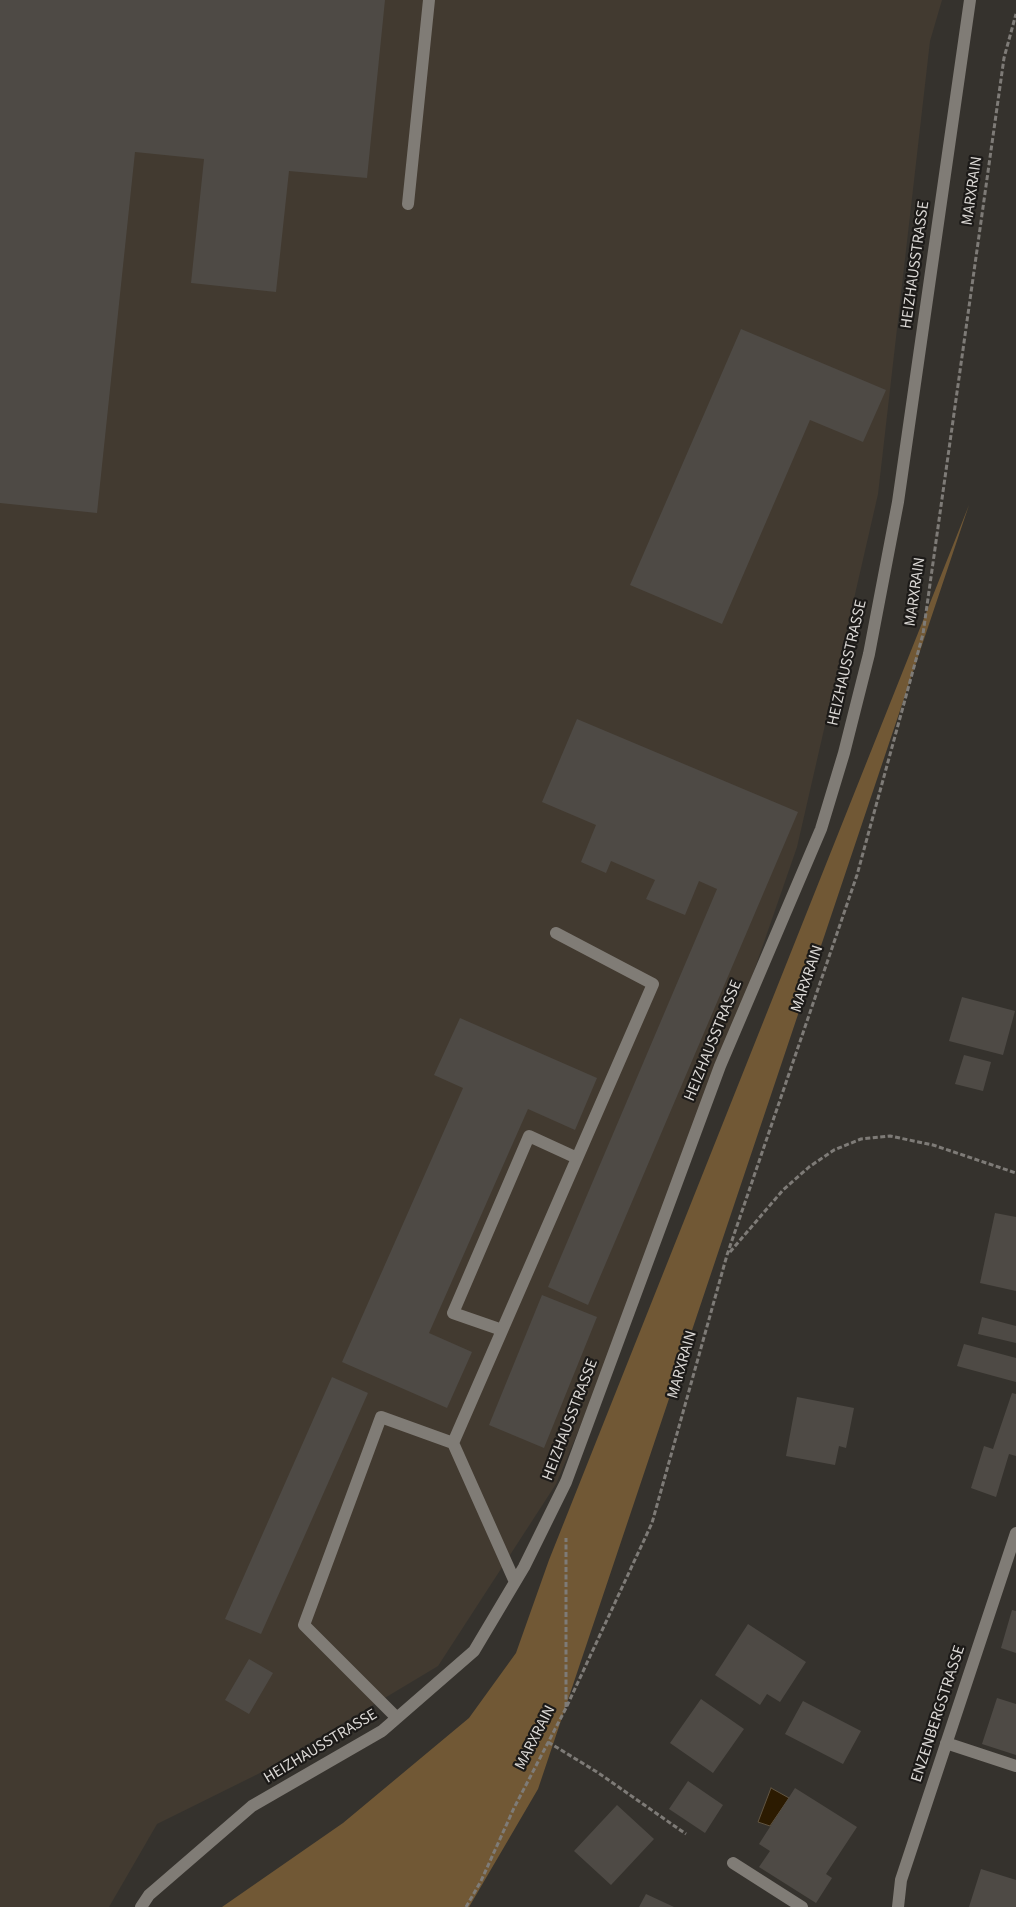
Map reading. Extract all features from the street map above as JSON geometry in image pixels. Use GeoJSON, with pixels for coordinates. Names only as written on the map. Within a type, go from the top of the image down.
{"type":"FeatureCollection","features":[{"type":"Feature","properties":{"kind":"street"},"geometry":{"type":"LineString","coordinates":[[408,204],[430,0]]}},
{"type":"Feature","properties":{"kind":"street","name":"HEIZHAUSSTRASSE"},"geometry":{"type":"LineString","coordinates":[[142,1907],[149,1895],[252,1806],[382,1731],[474,1651],[515,1582],[566,1482],[720,1066],[821,829],[844,753],[869,654],[898,502],[970,0]]}},
{"type":"Feature","properties":{"kind":"street"},"geometry":{"type":"LineString","coordinates":[[452,1443],[653,984],[556,933]]}},
{"type":"Feature","properties":{"kind":"street"},"geometry":{"type":"LineString","coordinates":[[502,1330],[453,1313],[525,1145],[529,1136],[577,1158]]}},
{"type":"Feature","properties":{"kind":"street"},"geometry":{"type":"LineString","coordinates":[[398,1718],[304,1625],[381,1417],[452,1443],[515,1582]]}},
{"type":"Feature","properties":{"kind":"street","name":"ENZENBERGSTRASSE"},"geometry":{"type":"LineString","coordinates":[[898,1907],[901,1880],[1016,1533]]}},
{"type":"Feature","properties":{"kind":"street"},"geometry":{"type":"LineString","coordinates":[[946,1743],[1016,1766]]}},
{"type":"Feature","properties":{"kind":"street"},"geometry":{"type":"LineString","coordinates":[[733,1863],[802,1907]]}},
{"type":"Feature","properties":{"kind":"path","name":"MARXRAIN"},"geometry":{"type":"LineString","coordinates":[[466,1907],[481,1881],[566,1708],[652,1523],[727,1255],[857,875],[923,634],[1004,58],[1016,14]]}},
{"type":"Feature","properties":{"kind":"path"},"geometry":{"type":"LineString","coordinates":[[727,1255],[783,1190],[809,1167],[834,1150],[862,1139],[890,1136],[933,1145],[1016,1174]]}},
{"type":"Feature","properties":{"kind":"path"},"geometry":{"type":"LineString","coordinates":[[566,1531],[566,1708]]}},
{"type":"Feature","properties":{"kind":"path"},"geometry":{"type":"LineString","coordinates":[[548,1742],[597,1772],[686,1834]]}},
{"type":"Feature","properties":{"kind":"shaded area"},"geometry":{"type":"Polygon","coordinates":[[[0,0],[942,0],[930,41],[878,494],[797,847],[672,1207],[556,1484],[438,1666],[258,1774],[157,1824],[109,1907],[0,1907],[0,0]]]}},
{"type":"Feature","properties":{"kind":"shaded area"},"geometry":{"type":"Polygon","coordinates":[[[969,505],[538,1789],[469,1907],[222,1907],[343,1823],[469,1718],[516,1653],[549,1560],[969,505]]]}},
{"type":"Feature","properties":{"kind":"shaded area"},"geometry":{"type":"Polygon","coordinates":[[[771,1788],[789,1798],[770,1826],[758,1822],[771,1788]]]}},
{"type":"Feature","properties":{"kind":"building"},"geometry":{"type":"Polygon","coordinates":[[[0,0],[385,0],[367,178],[289,171],[276,292],[191,283],[204,159],[135,152],[97,513],[0,503],[0,0]]]}},
{"type":"Feature","properties":{"kind":"building"},"geometry":{"type":"Polygon","coordinates":[[[741,329],[886,390],[863,442],[810,420],[722,624],[630,585],[741,329]]]}},
{"type":"Feature","properties":{"kind":"building"},"geometry":{"type":"Polygon","coordinates":[[[577,719],[798,812],[588,1305],[548,1287],[717,889],[699,881],[685,915],[646,899],[655,880],[611,861],[606,873],[581,862],[596,825],[542,802],[577,719]]]}},
{"type":"Feature","properties":{"kind":"building"},"geometry":{"type":"Polygon","coordinates":[[[962,997],[1015,1011],[1003,1055],[949,1041],[962,997]]]}},
{"type":"Feature","properties":{"kind":"building"},"geometry":{"type":"Polygon","coordinates":[[[460,1018],[597,1078],[575,1130],[528,1109],[429,1333],[472,1352],[447,1408],[342,1362],[463,1088],[434,1075],[460,1018]]]}},
{"type":"Feature","properties":{"kind":"building"},"geometry":{"type":"Polygon","coordinates":[[[964,1055],[991,1062],[983,1091],[955,1084],[964,1055]]]}},
{"type":"Feature","properties":{"kind":"building"},"geometry":{"type":"Polygon","coordinates":[[[995,1213],[1016,1217],[1016,1291],[980,1283],[995,1213]]]}},
{"type":"Feature","properties":{"kind":"building"},"geometry":{"type":"Polygon","coordinates":[[[542,1295],[597,1317],[544,1448],[489,1425],[542,1295]]]}},
{"type":"Feature","properties":{"kind":"building"},"geometry":{"type":"Polygon","coordinates":[[[982,1317],[1016,1326],[1016,1343],[978,1334],[982,1317]]]}},
{"type":"Feature","properties":{"kind":"building"},"geometry":{"type":"Polygon","coordinates":[[[964,1344],[1016,1358],[1016,1382],[957,1366],[964,1344]]]}},
{"type":"Feature","properties":{"kind":"building"},"geometry":{"type":"Polygon","coordinates":[[[332,1377],[368,1393],[261,1634],[225,1619],[332,1377]]]}},
{"type":"Feature","properties":{"kind":"building"},"geometry":{"type":"Polygon","coordinates":[[[1012,1393],[1016,1394],[1016,1456],[1009,1454],[996,1497],[971,1488],[984,1446],[993,1449],[1012,1393]]]}},
{"type":"Feature","properties":{"kind":"building"},"geometry":{"type":"Polygon","coordinates":[[[797,1397],[854,1408],[846,1448],[839,1446],[835,1465],[786,1456],[797,1397]]]}},
{"type":"Feature","properties":{"kind":"building"},"geometry":{"type":"Polygon","coordinates":[[[1012,1610],[1016,1611],[1016,1653],[1001,1648],[1012,1610]]]}},
{"type":"Feature","properties":{"kind":"building"},"geometry":{"type":"Polygon","coordinates":[[[748,1624],[806,1662],[780,1702],[767,1694],[760,1705],[715,1675],[748,1624]]]}},
{"type":"Feature","properties":{"kind":"building"},"geometry":{"type":"Polygon","coordinates":[[[249,1659],[273,1673],[249,1714],[225,1700],[249,1659]]]}},
{"type":"Feature","properties":{"kind":"building"},"geometry":{"type":"Polygon","coordinates":[[[997,1698],[1016,1704],[1016,1755],[982,1744],[997,1698]]]}},
{"type":"Feature","properties":{"kind":"building"},"geometry":{"type":"Polygon","coordinates":[[[701,1699],[744,1729],[713,1773],[670,1743],[701,1699]]]}},
{"type":"Feature","properties":{"kind":"building"},"geometry":{"type":"Polygon","coordinates":[[[803,1701],[861,1731],[843,1764],[785,1734],[803,1701]]]}},
{"type":"Feature","properties":{"kind":"building"},"geometry":{"type":"Polygon","coordinates":[[[688,1781],[723,1805],[705,1833],[669,1809],[688,1781]]]}},
{"type":"Feature","properties":{"kind":"building"},"geometry":{"type":"Polygon","coordinates":[[[795,1788],[857,1827],[826,1874],[832,1878],[816,1903],[759,1867],[770,1851],[759,1844],[795,1788]]]}},
{"type":"Feature","properties":{"kind":"building"},"geometry":{"type":"Polygon","coordinates":[[[617,1805],[654,1839],[611,1885],[574,1851],[617,1805]]]}},
{"type":"Feature","properties":{"kind":"building"},"geometry":{"type":"Polygon","coordinates":[[[981,1869],[1016,1880],[1016,1907],[969,1907],[981,1869]]]}},
{"type":"Feature","properties":{"kind":"building"},"geometry":{"type":"Polygon","coordinates":[[[646,1894],[674,1907],[639,1907],[646,1894]]]}}]}
